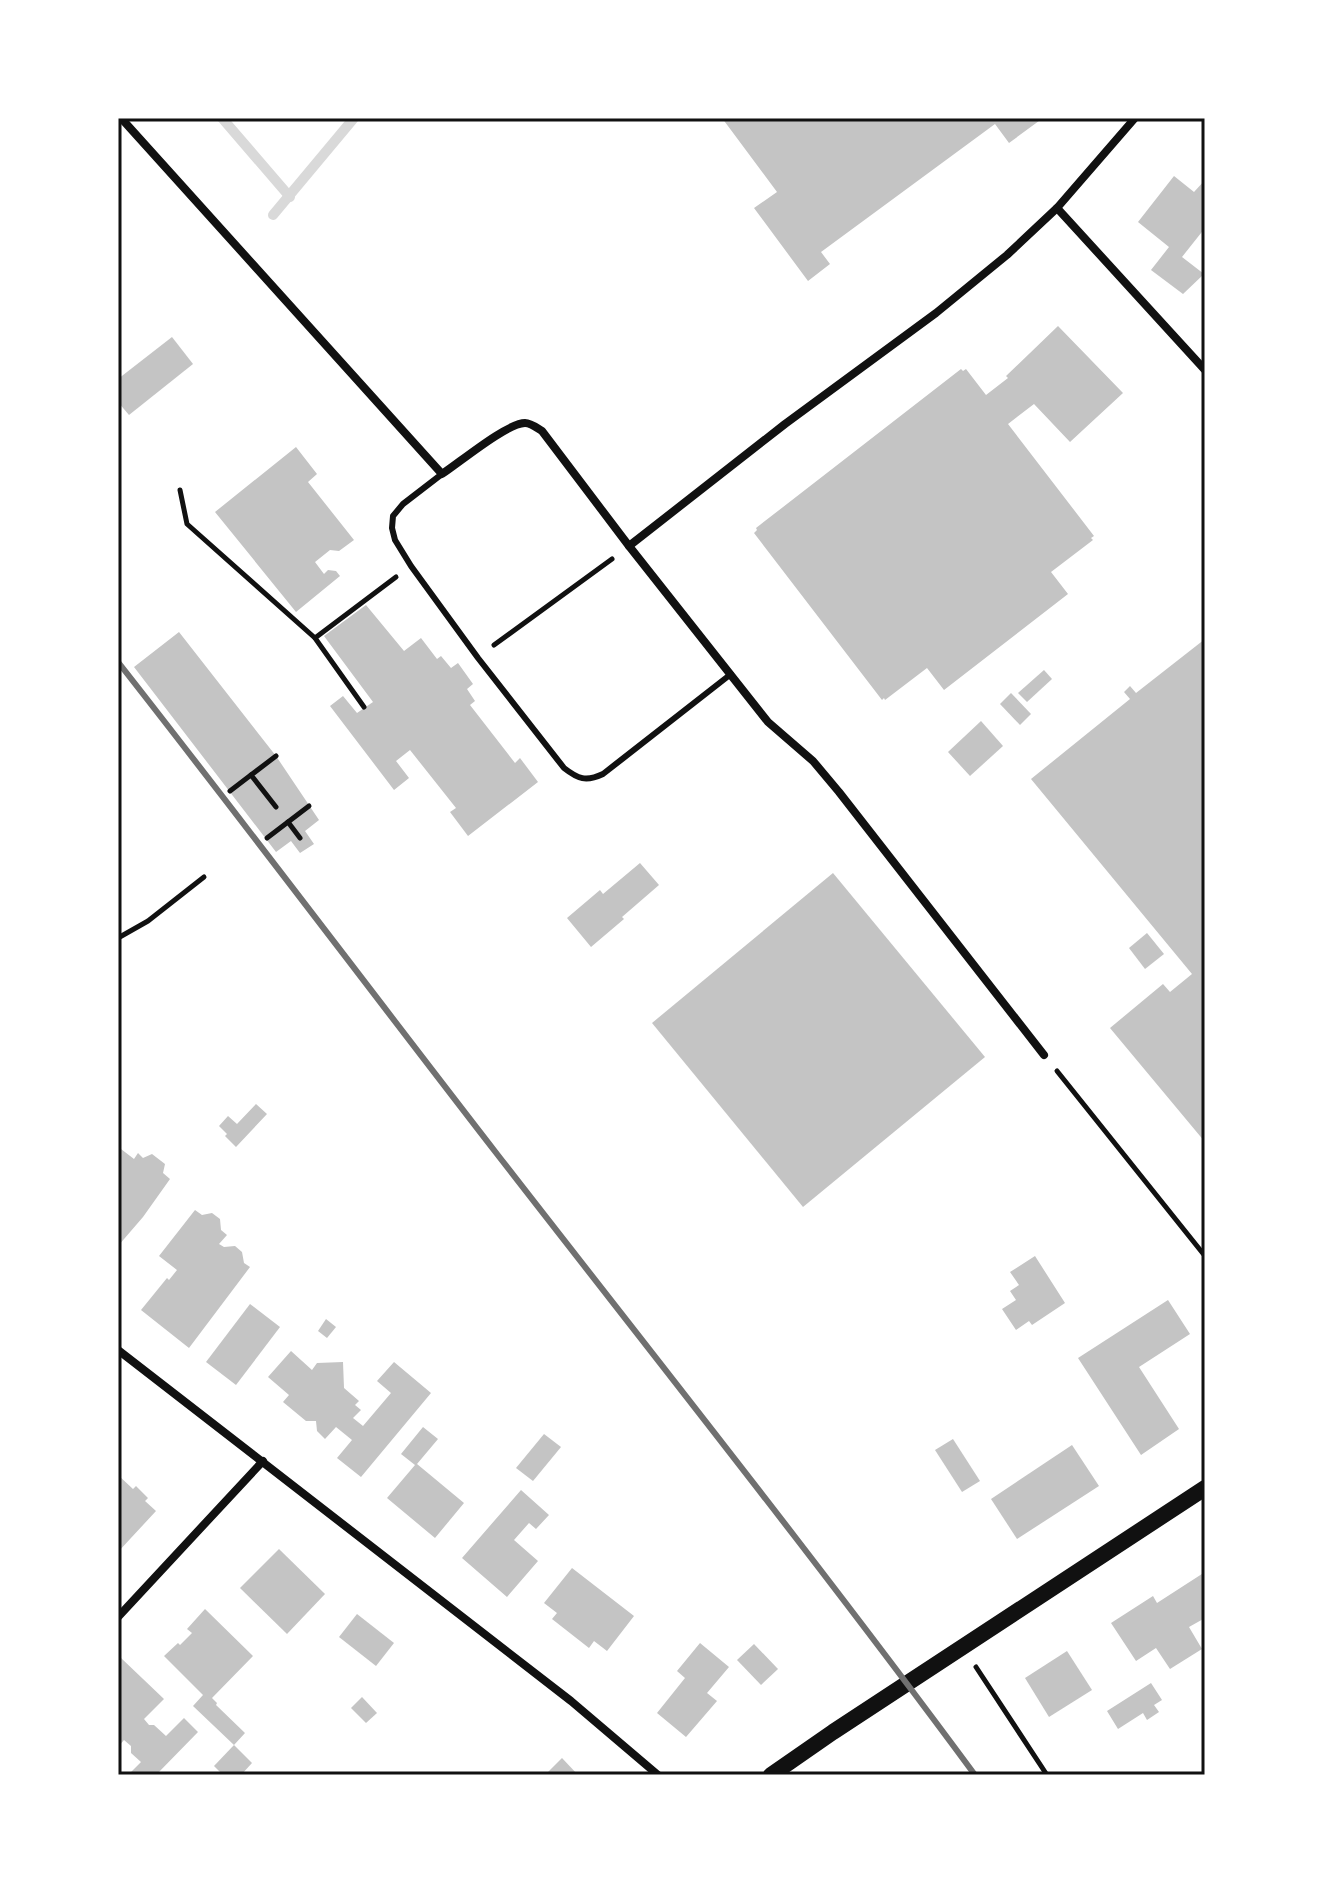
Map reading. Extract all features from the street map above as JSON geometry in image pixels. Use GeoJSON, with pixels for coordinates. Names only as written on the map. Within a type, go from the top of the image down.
{"type":"FeatureCollection","features":[{"type":"Feature","properties":{"kind":"main road"},"geometry":{"type":"LineString","coordinates":[[771,1775],[1205,1488]]}},
{"type":"Feature","properties":{"kind":"street"},"geometry":{"type":"LineString","coordinates":[[121,118],[442,474],[510,428],[524,423],[542,431],[768,722],[813,761],[839,792],[1044,1055]]}},
{"type":"Feature","properties":{"kind":"street"},"geometry":{"type":"LineString","coordinates":[[629,546],[785,424],[936,313],[1007,255],[1057,208],[1135,118]]}},
{"type":"Feature","properties":{"kind":"street"},"geometry":{"type":"LineString","coordinates":[[1057,208],[1205,370]]}},
{"type":"Feature","properties":{"kind":"street"},"geometry":{"type":"LineString","coordinates":[[118,1350],[571,1701],[658,1775]]}},
{"type":"Feature","properties":{"kind":"street"},"geometry":{"type":"LineString","coordinates":[[118,1617],[263,1461]]}},
{"type":"Feature","properties":{"kind":"lane"},"geometry":{"type":"LineString","coordinates":[[442,474],[403,504],[393,516],[395,540],[478,658],[564,768],[573,775],[592,779],[603,774],[731,674]]}},
{"type":"Feature","properties":{"kind":"path"},"geometry":{"type":"LineString","coordinates":[[180,490],[187,524],[315,638],[364,707]]}},
{"type":"Feature","properties":{"kind":"path"},"geometry":{"type":"LineString","coordinates":[[504,638],[629,546]]}},
{"type":"Feature","properties":{"kind":"path"},"geometry":{"type":"LineString","coordinates":[[315,638],[411,566]]}},
{"type":"Feature","properties":{"kind":"path"},"geometry":{"type":"LineString","coordinates":[[230,791],[276,756]]}},
{"type":"Feature","properties":{"kind":"path"},"geometry":{"type":"LineString","coordinates":[[251,775],[276,807]]}},
{"type":"Feature","properties":{"kind":"path"},"geometry":{"type":"LineString","coordinates":[[267,838],[309,806]]}},
{"type":"Feature","properties":{"kind":"path"},"geometry":{"type":"LineString","coordinates":[[288,822],[300,838]]}},
{"type":"Feature","properties":{"kind":"path"},"geometry":{"type":"LineString","coordinates":[[118,938],[148,921],[204,877]]}},
{"type":"Feature","properties":{"kind":"path"},"geometry":{"type":"LineString","coordinates":[[1044,1055],[1205,1256]]}},
{"type":"Feature","properties":{"kind":"path"},"geometry":{"type":"LineString","coordinates":[[982,1676],[1047,1775]]}},
{"type":"Feature","properties":{"kind":"building"},"geometry":{"type":"Polygon","coordinates":[[[722,118],[1043,118],[1009,143],[995,124],[821,252],[830,264],[808,281],[754,208],[777,192],[722,118]]]}},
{"type":"Feature","properties":{"kind":"building"},"geometry":{"type":"Polygon","coordinates":[[[1174,176],[1194,192],[1205,180],[1205,228],[1182,257],[1204,274],[1183,294],[1151,270],[1169,247],[1138,222],[1174,176]]]}},
{"type":"Feature","properties":{"kind":"building"},"geometry":{"type":"Polygon","coordinates":[[[1058,326],[1123,393],[1070,442],[1034,404],[1008,424],[1094,536],[1091,538],[1093,540],[1051,572],[1068,594],[944,690],[927,668],[882,700],[754,533],[756,528],[961,369],[966,369],[986,395],[1008,378],[1006,376],[1058,326]]]}},
{"type":"Feature","properties":{"kind":"building"},"geometry":{"type":"Polygon","coordinates":[[[172,337],[193,364],[129,415],[118,402],[118,379],[172,337]]]}},
{"type":"Feature","properties":{"kind":"building"},"geometry":{"type":"Polygon","coordinates":[[[296,447],[317,474],[308,482],[354,540],[339,551],[330,550],[315,562],[324,574],[328,570],[336,571],[340,576],[296,612],[215,512],[296,447]]]}},
{"type":"Feature","properties":{"kind":"building"},"geometry":{"type":"Polygon","coordinates":[[[366,605],[404,651],[421,638],[437,659],[441,656],[451,668],[458,663],[473,684],[467,689],[475,701],[470,705],[515,763],[520,758],[538,782],[468,836],[450,812],[456,808],[410,750],[396,761],[409,778],[394,790],[330,706],[343,696],[357,713],[373,702],[324,636],[366,605]]]}},
{"type":"Feature","properties":{"kind":"building"},"geometry":{"type":"Polygon","coordinates":[[[179,632],[276,756],[319,820],[305,831],[314,844],[300,853],[291,841],[276,852],[134,667],[179,632]]]}},
{"type":"Feature","properties":{"kind":"building"},"geometry":{"type":"Polygon","coordinates":[[[1205,639],[1205,1142],[1110,1028],[1163,984],[1170,992],[1192,974],[1031,779],[1130,699],[1124,692],[1130,686],[1136,693],[1205,639]]]}},
{"type":"Feature","properties":{"kind":"building"},"geometry":{"type":"Polygon","coordinates":[[[1044,670],[1052,679],[1027,702],[1018,693],[1044,670]]]}},
{"type":"Feature","properties":{"kind":"building"},"geometry":{"type":"Polygon","coordinates":[[[1011,693],[1031,714],[1020,725],[1000,704],[1011,693]]]}},
{"type":"Feature","properties":{"kind":"building"},"geometry":{"type":"Polygon","coordinates":[[[981,721],[1003,746],[970,776],[948,752],[981,721]]]}},
{"type":"Feature","properties":{"kind":"building"},"geometry":{"type":"Polygon","coordinates":[[[640,863],[659,885],[591,947],[567,918],[600,890],[603,894],[640,863]]]}},
{"type":"Feature","properties":{"kind":"building"},"geometry":{"type":"Polygon","coordinates":[[[833,873],[985,1057],[803,1207],[652,1023],[833,873]]]}},
{"type":"Feature","properties":{"kind":"building"},"geometry":{"type":"Polygon","coordinates":[[[1147,933],[1164,954],[1145,969],[1129,948],[1147,933]]]}},
{"type":"Feature","properties":{"kind":"building"},"geometry":{"type":"Polygon","coordinates":[[[256,1104],[267,1114],[236,1147],[219,1126],[228,1116],[237,1124],[256,1104]]]}},
{"type":"Feature","properties":{"kind":"building"},"geometry":{"type":"Polygon","coordinates":[[[121,1149],[134,1159],[138,1153],[143,1158],[152,1154],[165,1164],[163,1173],[170,1179],[118,1246],[118,1152],[121,1149]]]}},
{"type":"Feature","properties":{"kind":"building"},"geometry":{"type":"Polygon","coordinates":[[[195,1210],[202,1215],[212,1213],[220,1219],[221,1230],[227,1235],[219,1244],[235,1246],[242,1252],[244,1263],[250,1267],[189,1348],[141,1310],[177,1270],[159,1256],[195,1210]]]}},
{"type":"Feature","properties":{"kind":"building"},"geometry":{"type":"Polygon","coordinates":[[[1035,1256],[1065,1303],[1032,1325],[1029,1321],[1016,1330],[1002,1309],[1016,1300],[1010,1291],[1019,1285],[1010,1272],[1035,1256]]]}},
{"type":"Feature","properties":{"kind":"building"},"geometry":{"type":"Polygon","coordinates":[[[1168,1300],[1190,1334],[1139,1367],[1179,1429],[1141,1455],[1078,1358],[1168,1300]]]}},
{"type":"Feature","properties":{"kind":"building"},"geometry":{"type":"Polygon","coordinates":[[[250,1304],[280,1327],[236,1385],[206,1362],[250,1304]]]}},
{"type":"Feature","properties":{"kind":"building"},"geometry":{"type":"Polygon","coordinates":[[[326,1319],[336,1327],[327,1338],[318,1331],[326,1319]]]}},
{"type":"Feature","properties":{"kind":"building"},"geometry":{"type":"Polygon","coordinates":[[[291,1351],[312,1370],[317,1363],[343,1362],[344,1388],[359,1401],[355,1405],[361,1410],[353,1418],[363,1426],[391,1393],[377,1381],[394,1362],[431,1393],[361,1477],[337,1458],[352,1440],[336,1427],[325,1439],[317,1431],[316,1421],[306,1421],[283,1402],[289,1395],[268,1377],[291,1351]]]}},
{"type":"Feature","properties":{"kind":"building"},"geometry":{"type":"Polygon","coordinates":[[[423,1427],[438,1439],[417,1464],[464,1503],[435,1538],[387,1498],[415,1465],[401,1454],[423,1427]]]}},
{"type":"Feature","properties":{"kind":"building"},"geometry":{"type":"Polygon","coordinates":[[[544,1434],[561,1447],[533,1481],[516,1468],[544,1434]]]}},
{"type":"Feature","properties":{"kind":"building"},"geometry":{"type":"Polygon","coordinates":[[[953,1439],[980,1481],[962,1492],[935,1450],[953,1439]]]}},
{"type":"Feature","properties":{"kind":"building"},"geometry":{"type":"Polygon","coordinates":[[[1072,1445],[1099,1486],[1017,1539],[991,1499],[1072,1445]]]}},
{"type":"Feature","properties":{"kind":"building"},"geometry":{"type":"Polygon","coordinates":[[[118,1475],[133,1489],[136,1486],[156,1511],[118,1552],[118,1475]]]}},
{"type":"Feature","properties":{"kind":"building"},"geometry":{"type":"Polygon","coordinates":[[[521,1490],[549,1515],[536,1529],[529,1523],[514,1540],[538,1561],[507,1597],[462,1558],[521,1490]]]}},
{"type":"Feature","properties":{"kind":"building"},"geometry":{"type":"Polygon","coordinates":[[[279,1549],[325,1594],[287,1634],[240,1588],[279,1549]]]}},
{"type":"Feature","properties":{"kind":"building"},"geometry":{"type":"Polygon","coordinates":[[[572,1568],[634,1616],[607,1651],[594,1641],[589,1648],[552,1619],[557,1613],[544,1603],[572,1568]]]}},
{"type":"Feature","properties":{"kind":"building"},"geometry":{"type":"Polygon","coordinates":[[[1205,1572],[1205,1618],[1189,1627],[1202,1649],[1170,1669],[1156,1648],[1136,1661],[1111,1623],[1153,1596],[1157,1603],[1205,1572]]]}},
{"type":"Feature","properties":{"kind":"building"},"geometry":{"type":"Polygon","coordinates":[[[205,1609],[253,1656],[212,1698],[245,1733],[234,1745],[193,1706],[203,1695],[164,1656],[192,1633],[187,1629],[205,1609]]]}},
{"type":"Feature","properties":{"kind":"building"},"geometry":{"type":"Polygon","coordinates":[[[357,1614],[394,1643],[376,1666],[339,1637],[357,1614]]]}},
{"type":"Feature","properties":{"kind":"building"},"geometry":{"type":"Polygon","coordinates":[[[700,1643],[729,1667],[707,1693],[717,1701],[686,1737],[657,1713],[685,1678],[677,1671],[700,1643]]]}},
{"type":"Feature","properties":{"kind":"building"},"geometry":{"type":"Polygon","coordinates":[[[754,1644],[778,1669],[761,1685],[737,1660],[754,1644]]]}},
{"type":"Feature","properties":{"kind":"building"},"geometry":{"type":"Polygon","coordinates":[[[1067,1651],[1092,1690],[1049,1717],[1025,1678],[1067,1651]]]}},
{"type":"Feature","properties":{"kind":"building"},"geometry":{"type":"Polygon","coordinates":[[[121,1658],[164,1699],[144,1719],[149,1725],[154,1725],[166,1736],[184,1718],[198,1732],[156,1775],[128,1775],[141,1762],[131,1753],[131,1746],[124,1740],[118,1747],[118,1662],[121,1658]]]}},
{"type":"Feature","properties":{"kind":"building"},"geometry":{"type":"Polygon","coordinates":[[[1151,1683],[1162,1700],[1154,1705],[1159,1712],[1147,1720],[1143,1713],[1118,1729],[1107,1711],[1151,1683]]]}},
{"type":"Feature","properties":{"kind":"building"},"geometry":{"type":"Polygon","coordinates":[[[362,1697],[377,1713],[366,1723],[351,1708],[362,1697]]]}},
{"type":"Feature","properties":{"kind":"building"},"geometry":{"type":"Polygon","coordinates":[[[234,1745],[252,1763],[241,1775],[223,1775],[214,1766],[234,1745]]]}},
{"type":"Feature","properties":{"kind":"building"},"geometry":{"type":"Polygon","coordinates":[[[562,1758],[578,1775],[545,1775],[562,1758]]]}},
{"type":"Feature","properties":{"kind":"waterway"},"geometry":{"type":"LineString","coordinates":[[222,118],[290,197]]}},
{"type":"Feature","properties":{"kind":"waterway"},"geometry":{"type":"LineString","coordinates":[[273,215],[354,118]]}},
{"type":"Feature","properties":{"kind":"railway"},"geometry":{"type":"LineString","coordinates":[[118,662],[798,1541],[975,1775]]}}]}
